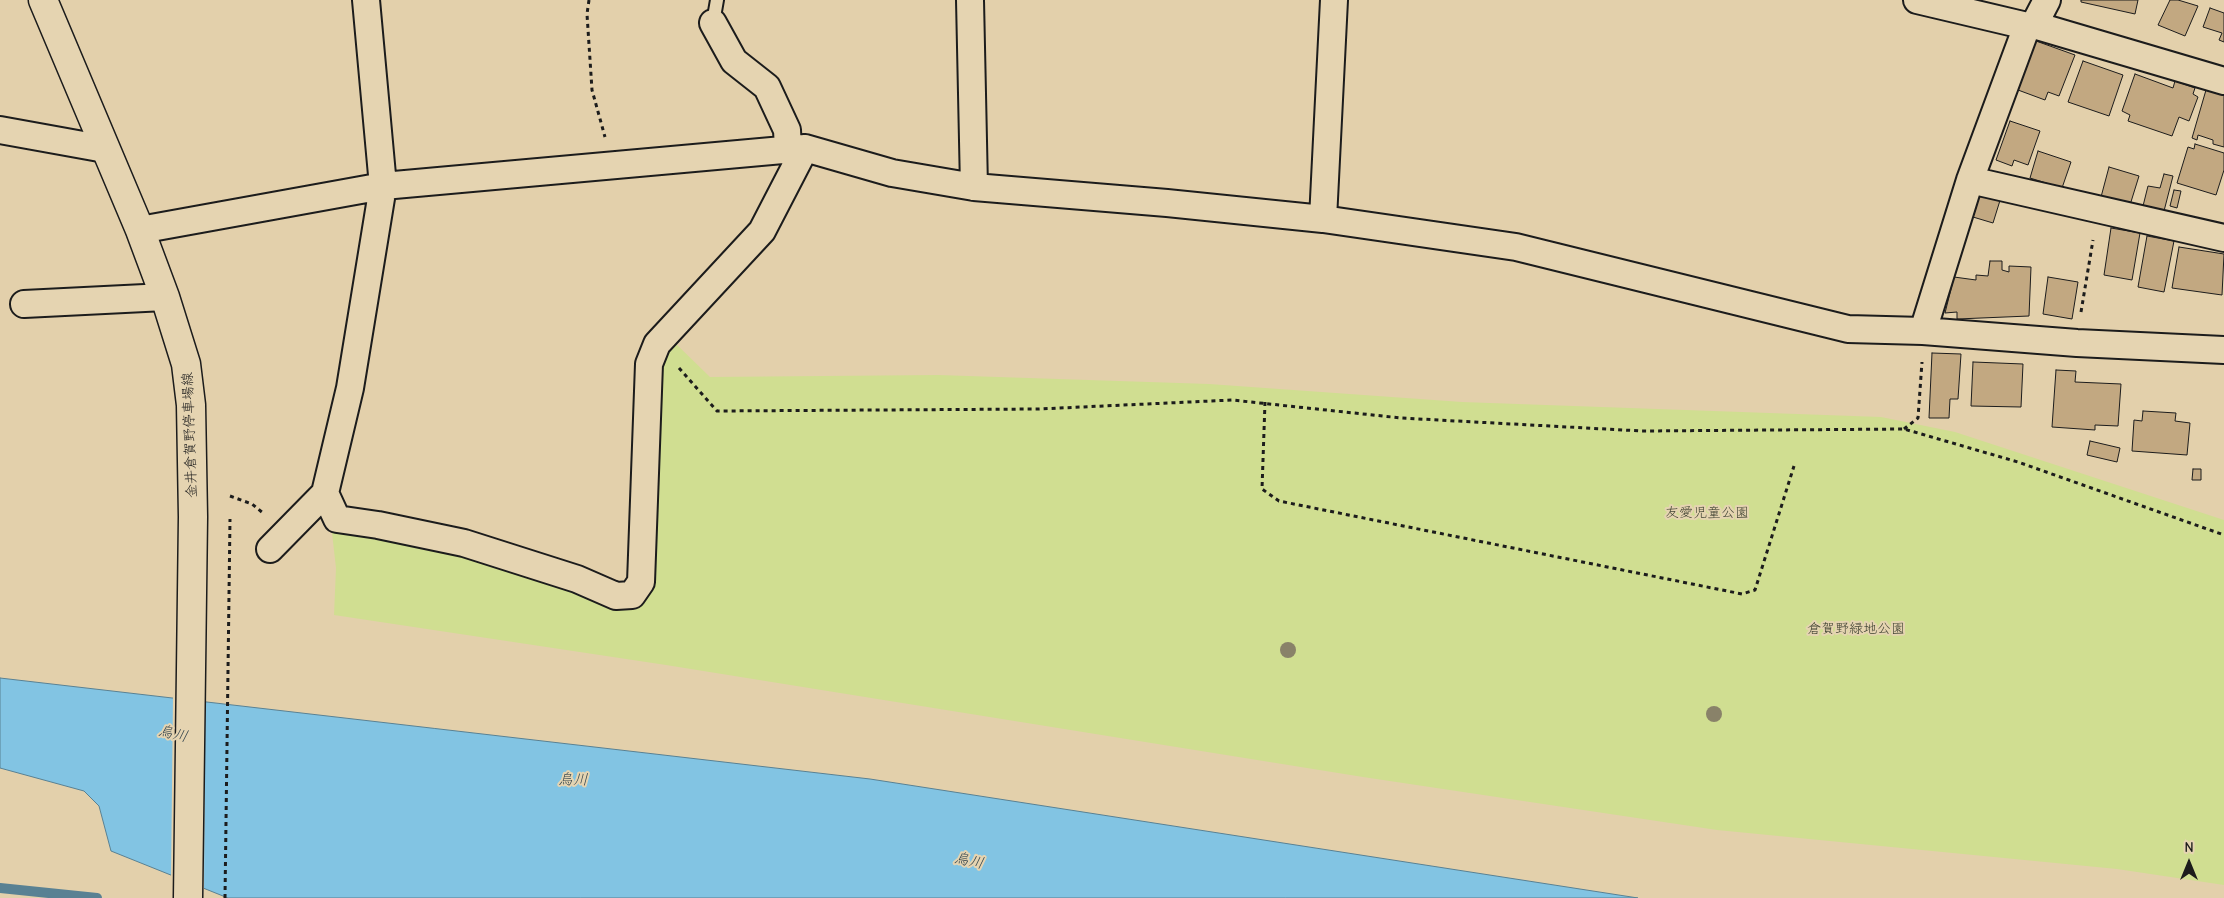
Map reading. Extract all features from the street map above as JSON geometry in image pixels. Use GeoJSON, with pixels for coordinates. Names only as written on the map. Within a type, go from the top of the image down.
{"type":"FeatureCollection","features":[{"type":"Feature","properties":{"kind":"main road","name":"金井倉賀野停車場線"},"geometry":{"type":"LineString","coordinates":[[43,0],[140,230],[165,296],[186,364],[191,405],[193,517],[188,898]]}},
{"type":"Feature","properties":{"kind":"street"},"geometry":{"type":"LineString","coordinates":[[279,541],[324,493],[350,388],[384,186],[366,0]]}},
{"type":"Feature","properties":{"kind":"street"},"geometry":{"type":"LineString","coordinates":[[970,0],[974,187]]}},
{"type":"Feature","properties":{"kind":"street"},"geometry":{"type":"LineString","coordinates":[[1323,219],[1334,0]]}},
{"type":"Feature","properties":{"kind":"street"},"geometry":{"type":"LineString","coordinates":[[1917,0],[2030,26],[2224,81]]}},
{"type":"Feature","properties":{"kind":"street"},"geometry":{"type":"LineString","coordinates":[[1923,331],[1970,180],[2030,26],[2047,0]]}},
{"type":"Feature","properties":{"kind":"street"},"geometry":{"type":"LineString","coordinates":[[324,493],[337,519],[378,525],[464,543],[577,580],[616,596],[632,595],[641,582],[649,364],[656,344],[762,231],[796,149],[767,87],[734,61],[715,11]]}},
{"type":"Feature","properties":{"kind":"street"},"geometry":{"type":"LineString","coordinates":[[0,130],[105,149]]}},
{"type":"Feature","properties":{"kind":"street"},"geometry":{"type":"LineString","coordinates":[[140,230],[384,186],[796,149],[892,173],[974,187],[1167,202],[1323,219],[1516,246],[1848,329],[1923,331],[2077,343],[2224,350]]}},
{"type":"Feature","properties":{"kind":"street"},"geometry":{"type":"LineString","coordinates":[[1970,180],[2224,238]]}},
{"type":"Feature","properties":{"kind":"street"},"geometry":{"type":"LineString","coordinates":[[24,304],[165,296]]}},
{"type":"Feature","properties":{"kind":"path"},"geometry":{"type":"LineString","coordinates":[[589,0],[587,14],[592,90],[604,133]]}},
{"type":"Feature","properties":{"kind":"path"},"geometry":{"type":"LineString","coordinates":[[2077,343],[2099,210]]}},
{"type":"Feature","properties":{"kind":"path"},"geometry":{"type":"LineString","coordinates":[[1904,429],[1918,418],[1923,331]]}},
{"type":"Feature","properties":{"kind":"path"},"geometry":{"type":"LineString","coordinates":[[656,344],[717,411],[1040,410],[1232,400],[1266,402],[1401,418],[1642,431],[1904,429],[2018,462],[2224,535]]}},
{"type":"Feature","properties":{"kind":"path"},"geometry":{"type":"LineString","coordinates":[[1266,402],[1262,489],[1279,501],[1742,594],[1755,590],[1794,466]]}},
{"type":"Feature","properties":{"kind":"path"},"geometry":{"type":"LineString","coordinates":[[230,496],[252,504],[279,541]]}},
{"type":"Feature","properties":{"kind":"path"},"geometry":{"type":"LineString","coordinates":[[226,898],[230,519]]}},
{"type":"Feature","properties":{"kind":"green space","name":"倉賀野緑地公園"},"geometry":{"type":"Polygon","coordinates":[[[673,341],[710,377],[938,375],[1209,384],[1462,402],[1881,417],[1955,432],[2224,520],[2224,885],[2117,869],[1717,830],[1363,777],[666,665],[334,615],[336,568],[331,524],[467,552],[634,602],[659,368],[673,341]]]}},
{"type":"Feature","properties":{"kind":"water","name":"烏川"},"geometry":{"type":"Polygon","coordinates":[[[0,678],[870,779],[1638,898],[228,898],[111,851],[99,806],[84,791],[0,768],[0,678]]]}},
{"type":"Feature","properties":{"kind":"pier"},"geometry":{"type":"Polygon","coordinates":[[[173,695],[205,699],[204,891],[171,878],[173,695]]]}},
{"type":"Feature","properties":{"kind":"building"},"geometry":{"type":"Polygon","coordinates":[[[2081,0],[2138,0],[2135,14],[2081,2],[2081,0]]]}},
{"type":"Feature","properties":{"kind":"building"},"geometry":{"type":"Polygon","coordinates":[[[2170,0],[2178,0],[2198,6],[2185,36],[2158,25],[2170,0]]]}},
{"type":"Feature","properties":{"kind":"building"},"geometry":{"type":"Polygon","coordinates":[[[2210,8],[2224,13],[2224,42],[2219,40],[2222,33],[2203,27],[2210,8]]]}},
{"type":"Feature","properties":{"kind":"building"},"geometry":{"type":"Polygon","coordinates":[[[2036,41],[2075,55],[2059,96],[2048,92],[2045,100],[2018,90],[2036,41]]]}},
{"type":"Feature","properties":{"kind":"building"},"geometry":{"type":"Polygon","coordinates":[[[2083,61],[2123,75],[2109,116],[2068,102],[2083,61]]]}},
{"type":"Feature","properties":{"kind":"building"},"geometry":{"type":"Polygon","coordinates":[[[2135,74],[2173,88],[2175,81],[2195,88],[2193,94],[2198,97],[2189,121],[2179,117],[2172,136],[2128,121],[2130,115],[2122,111],[2135,74]]]}},
{"type":"Feature","properties":{"kind":"building"},"geometry":{"type":"Polygon","coordinates":[[[2206,90],[2224,95],[2224,147],[2213,144],[2213,140],[2198,135],[2197,140],[2192,138],[2206,90]]]}},
{"type":"Feature","properties":{"kind":"building"},"geometry":{"type":"Polygon","coordinates":[[[2010,121],[2040,131],[2028,165],[2014,160],[2012,166],[1996,160],[2010,121]]]}},
{"type":"Feature","properties":{"kind":"building"},"geometry":{"type":"Polygon","coordinates":[[[2195,144],[2224,153],[2224,170],[2216,195],[2177,183],[2188,147],[2194,149],[2195,144]]]}},
{"type":"Feature","properties":{"kind":"building"},"geometry":{"type":"Polygon","coordinates":[[[2038,151],[2071,162],[2062,188],[2030,178],[2038,151]]]}},
{"type":"Feature","properties":{"kind":"building"},"geometry":{"type":"Polygon","coordinates":[[[2109,167],[2139,176],[2130,205],[2101,197],[2109,167]]]}},
{"type":"Feature","properties":{"kind":"building"},"geometry":{"type":"Polygon","coordinates":[[[2164,174],[2173,176],[2164,211],[2143,206],[2148,186],[2160,188],[2164,174]]]}},
{"type":"Feature","properties":{"kind":"building"},"geometry":{"type":"Polygon","coordinates":[[[1982,188],[2002,194],[1993,223],[1973,217],[1982,188]]]}},
{"type":"Feature","properties":{"kind":"building"},"geometry":{"type":"Polygon","coordinates":[[[2174,190],[2181,191],[2177,208],[2170,206],[2174,190]]]}},
{"type":"Feature","properties":{"kind":"building"},"geometry":{"type":"Polygon","coordinates":[[[2111,228],[2140,233],[2132,280],[2104,275],[2111,228]]]}},
{"type":"Feature","properties":{"kind":"building"},"geometry":{"type":"Polygon","coordinates":[[[2147,236],[2174,241],[2164,292],[2138,287],[2147,236]]]}},
{"type":"Feature","properties":{"kind":"building"},"geometry":{"type":"Polygon","coordinates":[[[2179,247],[2224,254],[2222,295],[2172,288],[2179,247]]]}},
{"type":"Feature","properties":{"kind":"building"},"geometry":{"type":"Polygon","coordinates":[[[1990,261],[2002,261],[2002,270],[2009,272],[2009,266],[2031,267],[2029,316],[1957,319],[1957,312],[1945,313],[1954,277],[1976,280],[1976,275],[1988,276],[1990,261]]]}},
{"type":"Feature","properties":{"kind":"building"},"geometry":{"type":"Polygon","coordinates":[[[2048,277],[2078,282],[2072,319],[2043,314],[2048,277]]]}},
{"type":"Feature","properties":{"kind":"building"},"geometry":{"type":"Polygon","coordinates":[[[1932,353],[1961,354],[1958,399],[1950,399],[1949,418],[1929,418],[1932,353]]]}},
{"type":"Feature","properties":{"kind":"building"},"geometry":{"type":"Polygon","coordinates":[[[1973,362],[2023,364],[2021,407],[1971,406],[1973,362]]]}},
{"type":"Feature","properties":{"kind":"building"},"geometry":{"type":"Polygon","coordinates":[[[2056,370],[2076,371],[2075,382],[2121,384],[2118,426],[2095,425],[2095,430],[2052,427],[2056,370]]]}},
{"type":"Feature","properties":{"kind":"building"},"geometry":{"type":"Polygon","coordinates":[[[2143,411],[2176,413],[2175,421],[2190,423],[2187,455],[2132,451],[2134,420],[2142,421],[2143,411]]]}},
{"type":"Feature","properties":{"kind":"building"},"geometry":{"type":"Polygon","coordinates":[[[2090,441],[2120,448],[2117,462],[2087,455],[2090,441]]]}},
{"type":"Feature","properties":{"kind":"building"},"geometry":{"type":"Polygon","coordinates":[[[2193,469],[2201,469],[2201,480],[2192,480],[2193,469]]]}},
{"type":"Feature","properties":{"kind":"waterway"},"geometry":{"type":"LineString","coordinates":[[0,888],[97,898]]}},
{"type":"Feature","properties":{"kind":"park label","name":"友愛児童公園"},"geometry":{"type":"Point","coordinates":[1707,513]}}]}
